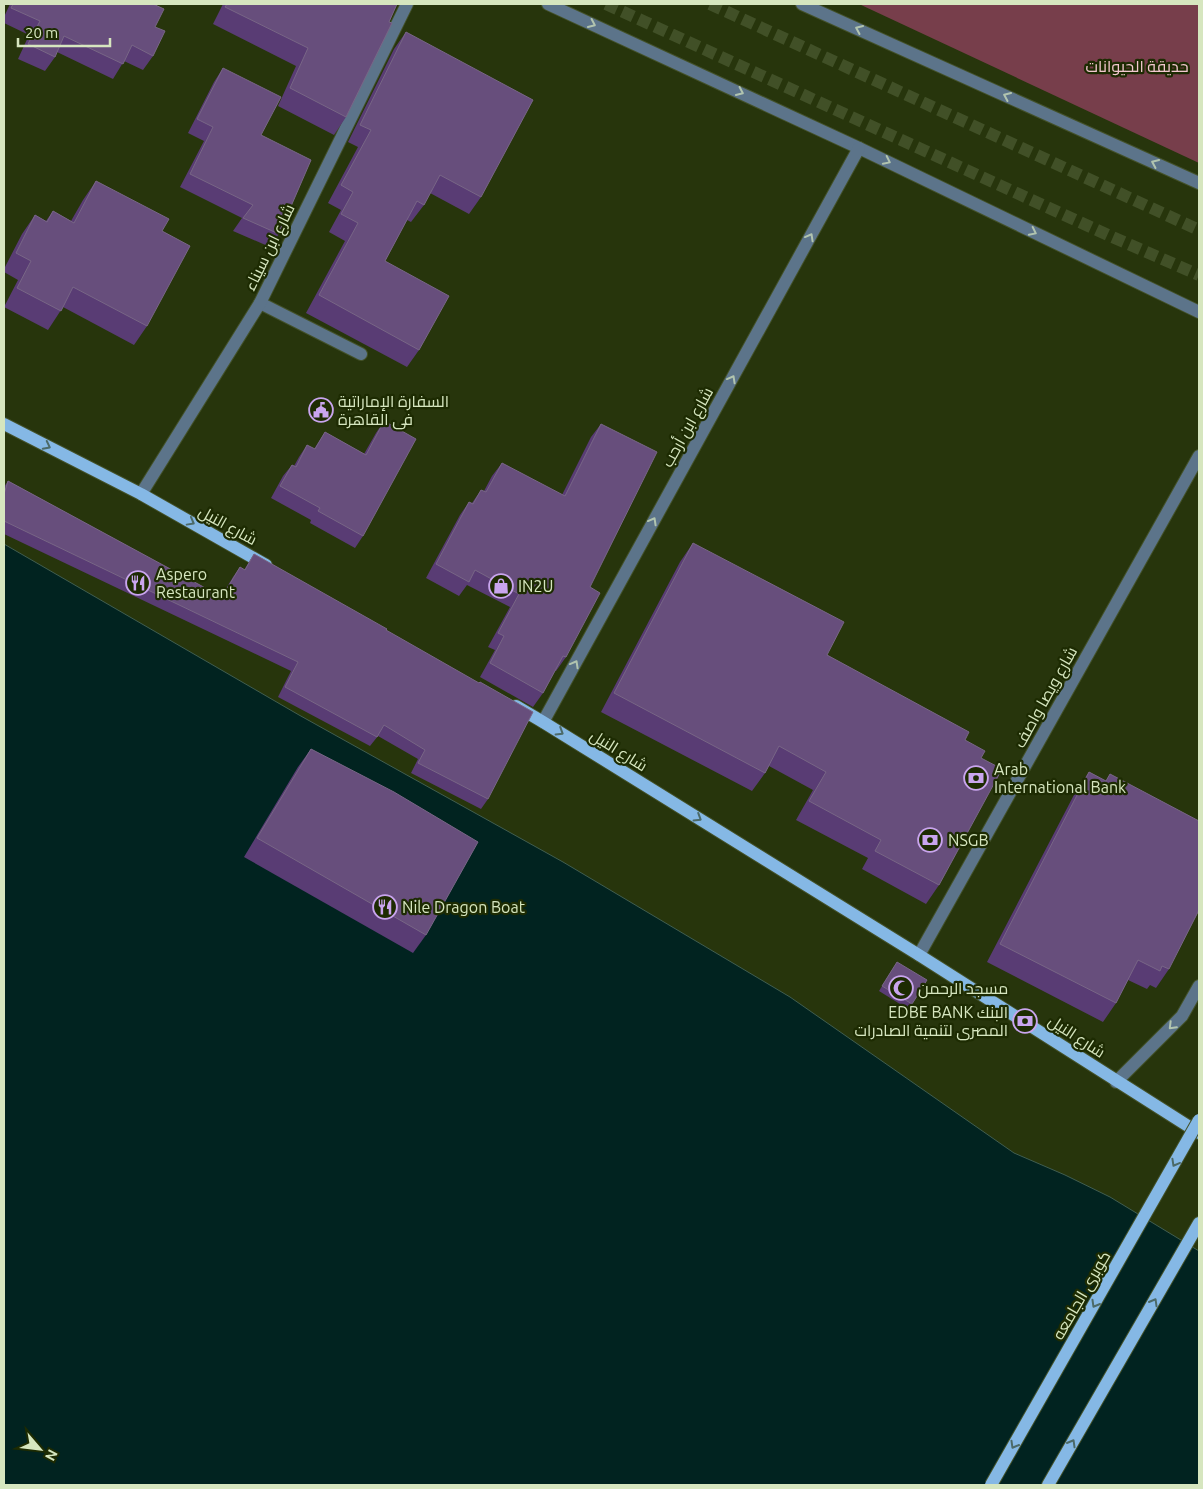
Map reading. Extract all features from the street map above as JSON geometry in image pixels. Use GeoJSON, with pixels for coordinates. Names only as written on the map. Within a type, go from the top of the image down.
{"type":"FeatureCollection","features":[{"type":"Feature","properties":{"kind":"main road","name":"شارع النيل"},"geometry":{"type":"LineString","coordinates":[[4,424],[141,494],[278,572]]}},
{"type":"Feature","properties":{"kind":"main road","name":"شارع النيل"},"geometry":{"type":"LineString","coordinates":[[509,702],[919,955],[1199,1133]]}},
{"type":"Feature","properties":{"kind":"main road","name":"كوبرى الجامعه"},"geometry":{"type":"LineString","coordinates":[[991,1485],[1199,1120]]}},
{"type":"Feature","properties":{"kind":"main road"},"geometry":{"type":"LineString","coordinates":[[1048,1485],[1199,1223]]}},
{"type":"Feature","properties":{"kind":"street","name":"شارع ابن سيناء"},"geometry":{"type":"LineString","coordinates":[[141,494],[260,303],[407,4]]}},
{"type":"Feature","properties":{"kind":"street"},"geometry":{"type":"LineString","coordinates":[[548,4],[859,148],[1199,312]]}},
{"type":"Feature","properties":{"kind":"street"},"geometry":{"type":"LineString","coordinates":[[802,4],[1199,183]]}},
{"type":"Feature","properties":{"kind":"street","name":"شارع ابن أرحب"},"geometry":{"type":"LineString","coordinates":[[543,722],[859,148]]}},
{"type":"Feature","properties":{"kind":"street"},"geometry":{"type":"LineString","coordinates":[[260,303],[361,354]]}},
{"type":"Feature","properties":{"kind":"street","name":"شارع ويصا واصف"},"geometry":{"type":"LineString","coordinates":[[919,955],[1199,456]]}},
{"type":"Feature","properties":{"kind":"street"},"geometry":{"type":"LineString","coordinates":[[1116,1082],[1182,1016],[1199,986]]}},
{"type":"Feature","properties":{"kind":"green space","name":"حديقة الحيوانات"},"geometry":{"type":"Polygon","coordinates":[[[859,4],[1199,4],[1199,163],[859,4]]]}},
{"type":"Feature","properties":{"kind":"water"},"geometry":{"type":"Polygon","coordinates":[[[4,544],[299,715],[563,862],[790,997],[1014,1153],[1110,1197],[1199,1251],[1199,1485],[4,1485],[4,544]]]}},
{"type":"Feature","properties":{"kind":"building"},"geometry":{"type":"Polygon","coordinates":[[[13,4],[153,4],[164,9],[155,27],[165,31],[153,56],[132,45],[123,64],[64,36],[55,57],[28,44],[40,21],[11,8],[13,4]]]}},
{"type":"Feature","properties":{"kind":"building"},"geometry":{"type":"Polygon","coordinates":[[[227,4],[397,4],[389,22],[392,23],[346,117],[290,88],[308,48],[225,7],[227,4]]]}},
{"type":"Feature","properties":{"kind":"building"},"geometry":{"type":"Polygon","coordinates":[[[406,32],[533,100],[481,197],[440,175],[424,205],[417,201],[385,261],[449,296],[419,350],[319,295],[358,223],[341,214],[353,192],[341,185],[371,130],[360,125],[406,32]]]}},
{"type":"Feature","properties":{"kind":"building"},"geometry":{"type":"Polygon","coordinates":[[[223,68],[281,97],[261,135],[311,160],[279,234],[243,218],[253,205],[190,174],[213,127],[197,119],[223,68]]]}},
{"type":"Feature","properties":{"kind":"building"},"geometry":{"type":"Polygon","coordinates":[[[96,181],[169,219],[162,231],[190,246],[147,326],[73,287],[61,311],[17,288],[31,261],[16,253],[35,215],[47,222],[53,211],[74,223],[96,181]]]}},
{"type":"Feature","properties":{"kind":"building"},"geometry":{"type":"Polygon","coordinates":[[[384,421],[416,439],[363,536],[318,511],[320,508],[280,486],[292,465],[296,467],[307,445],[315,449],[325,432],[366,455],[384,421]]]}},
{"type":"Feature","properties":{"kind":"building"},"geometry":{"type":"Polygon","coordinates":[[[601,424],[657,452],[590,587],[600,593],[566,657],[563,656],[543,693],[490,663],[504,636],[498,633],[519,594],[475,570],[469,582],[436,564],[469,502],[473,504],[481,490],[486,492],[502,463],[565,496],[601,424]]]}},
{"type":"Feature","properties":{"kind":"building"},"geometry":{"type":"Polygon","coordinates":[[[8,481],[222,597],[240,567],[245,570],[254,554],[533,712],[488,799],[418,763],[425,750],[384,725],[377,737],[285,687],[298,662],[4,521],[4,494],[8,481]]]}},
{"type":"Feature","properties":{"kind":"building"},"geometry":{"type":"Polygon","coordinates":[[[693,543],[844,622],[827,655],[969,732],[965,740],[985,751],[981,758],[1002,769],[939,885],[875,851],[881,840],[809,801],[826,772],[779,746],[765,773],[614,693],[693,543]]]}},
{"type":"Feature","properties":{"kind":"building","name":"Nile Dragon Boat"},"geometry":{"type":"Polygon","coordinates":[[[311,749],[394,792],[478,842],[426,935],[257,838],[311,749]]]}},
{"type":"Feature","properties":{"kind":"building"},"geometry":{"type":"Polygon","coordinates":[[[1089,772],[1106,781],[1110,774],[1199,821],[1199,910],[1169,969],[1162,966],[1160,971],[1138,960],[1116,1003],[1000,944],[1089,772]]]}},
{"type":"Feature","properties":{"kind":"building","name":"مسجد الرحمن"},"geometry":{"type":"Polygon","coordinates":[[[897,962],[927,980],[912,1004],[882,986],[897,962]]]}},
{"type":"Feature","properties":{"kind":"tunnel"},"geometry":{"type":"LineString","coordinates":[[606,4],[1110,236],[1199,275]]}},
{"type":"Feature","properties":{"kind":"tunnel"},"geometry":{"type":"LineString","coordinates":[[710,4],[1199,230]]}},
{"type":"Feature","properties":{"kind":"place","name":"السفارة الإماراتية فى القاهرة"},"geometry":{"type":"Point","coordinates":[321,410]}},
{"type":"Feature","properties":{"kind":"place","name":"Aspero Restaurant"},"geometry":{"type":"Point","coordinates":[138,583]}},
{"type":"Feature","properties":{"kind":"place","name":"IN2U"},"geometry":{"type":"Point","coordinates":[501,586]}},
{"type":"Feature","properties":{"kind":"place","name":"Arab International Bank"},"geometry":{"type":"Point","coordinates":[976,778]}},
{"type":"Feature","properties":{"kind":"place","name":"NSGB"},"geometry":{"type":"Point","coordinates":[930,840]}},
{"type":"Feature","properties":{"kind":"place","name":"Nile Dragon Boat"},"geometry":{"type":"Point","coordinates":[385,907]}},
{"type":"Feature","properties":{"kind":"place","name":"مسجد الرحمن"},"geometry":{"type":"Point","coordinates":[901,988]}},
{"type":"Feature","properties":{"kind":"place","name":"EDBE BANK البنك المصرى لتنمية الصادرات"},"geometry":{"type":"Point","coordinates":[1025,1021]}}]}
